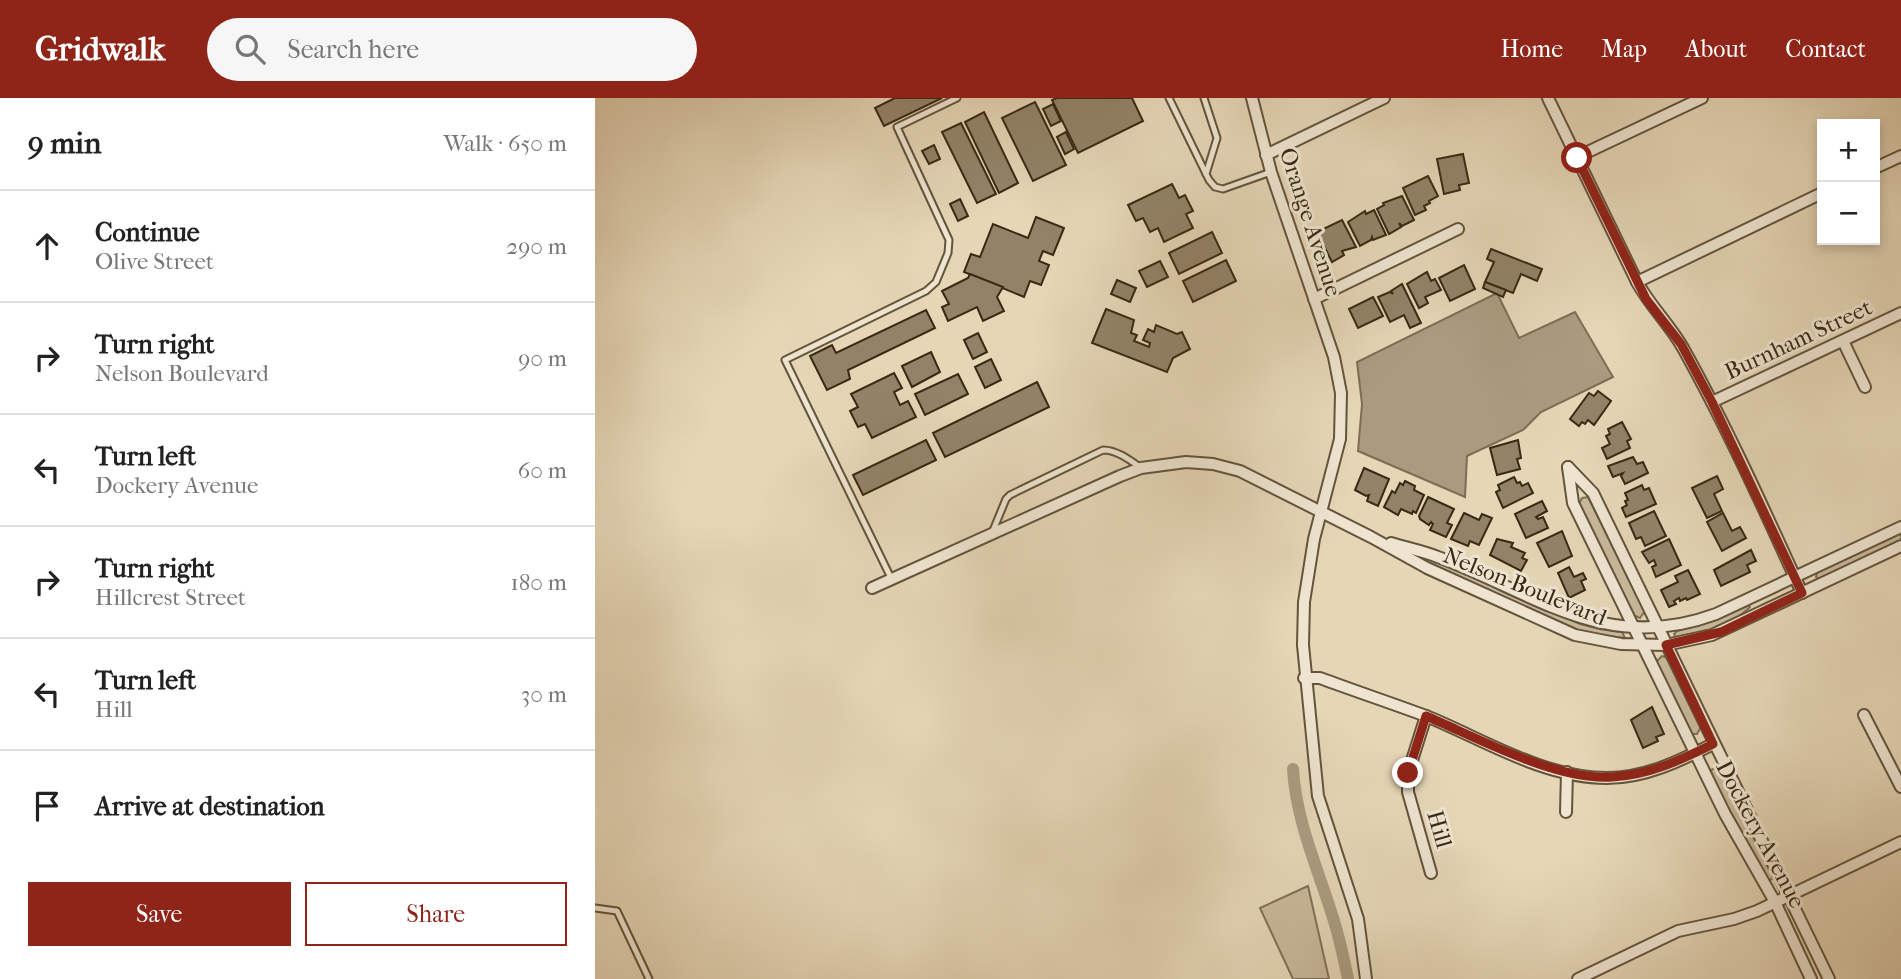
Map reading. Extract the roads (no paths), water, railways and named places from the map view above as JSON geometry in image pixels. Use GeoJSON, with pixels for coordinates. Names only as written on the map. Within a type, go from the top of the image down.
{"type":"FeatureCollection","features":[{"type":"Feature","properties":{"kind":"street","name":"Orange Avenue"},"geometry":{"type":"LineString","coordinates":[[1252,98],[1271,172],[1334,357],[1341,393],[1341,426],[1335,462],[1321,512],[1304,602],[1304,678],[1318,796],[1358,919],[1366,979]]}},
{"type":"Feature","properties":{"kind":"street"},"geometry":{"type":"LineString","coordinates":[[1266,155],[1384,98]]}},
{"type":"Feature","properties":{"kind":"street"},"geometry":{"type":"LineString","coordinates":[[1548,98],[1637,282],[1654,311],[1681,344],[1712,402],[1802,593]]}},
{"type":"Feature","properties":{"kind":"street"},"geometry":{"type":"LineString","coordinates":[[1577,158],[1702,98]]}},
{"type":"Feature","properties":{"kind":"street"},"geometry":{"type":"LineString","coordinates":[[1880,166],[1901,156]]}},
{"type":"Feature","properties":{"kind":"street"},"geometry":{"type":"LineString","coordinates":[[1637,282],[1817,196]]}},
{"type":"Feature","properties":{"kind":"street"},"geometry":{"type":"LineString","coordinates":[[1314,299],[1458,229]]}},
{"type":"Feature","properties":{"kind":"street","name":"Burnham Street"},"geometry":{"type":"LineString","coordinates":[[1712,402],[1901,313]]}},
{"type":"Feature","properties":{"kind":"street"},"geometry":{"type":"LineString","coordinates":[[1843,341],[1865,387]]}},
{"type":"Feature","properties":{"kind":"street","name":"Nelson Boulevard"},"geometry":{"type":"LineString","coordinates":[[872,588],[1142,468],[1186,462],[1226,466],[1257,478],[1427,568],[1575,635],[1609,643],[1666,645],[1721,632],[1901,546]]}},
{"type":"Feature","properties":{"kind":"street","name":"Dockery Avenue"},"geometry":{"type":"LineString","coordinates":[[1811,979],[1775,902],[1725,814],[1573,503],[1568,467],[1593,493],[1829,979]]}},
{"type":"Feature","properties":{"kind":"street","name":"Nelson Boulevard"},"geometry":{"type":"LineString","coordinates":[[1371,537],[1437,556],[1580,618],[1606,625],[1658,628],[1707,618],[1901,527]]}},
{"type":"Feature","properties":{"kind":"street"},"geometry":{"type":"LineString","coordinates":[[1304,678],[1320,678],[1426,716],[1535,763],[1587,777],[1622,776],[1662,767],[1713,744]]}},
{"type":"Feature","properties":{"kind":"street"},"geometry":{"type":"LineString","coordinates":[[1864,715],[1901,788]]}},
{"type":"Feature","properties":{"kind":"street","name":"Hill"},"geometry":{"type":"LineString","coordinates":[[1426,716],[1408,773],[1408,792],[1431,873]]}},
{"type":"Feature","properties":{"kind":"street"},"geometry":{"type":"LineString","coordinates":[[1566,813],[1567,772]]}},
{"type":"Feature","properties":{"kind":"street"},"geometry":{"type":"LineString","coordinates":[[1578,979],[1678,930],[1744,916],[1901,842]]}},
{"type":"Feature","properties":{"kind":"lane"},"geometry":{"type":"LineString","coordinates":[[891,580],[785,360],[926,291],[936,282],[948,254],[947,233],[897,127],[957,98]]}},
{"type":"Feature","properties":{"kind":"lane"},"geometry":{"type":"LineString","coordinates":[[1169,98],[1211,184],[1218,189],[1271,172]]}},
{"type":"Feature","properties":{"kind":"lane"},"geometry":{"type":"LineString","coordinates":[[1204,98],[1217,138],[1206,174]]}},
{"type":"Feature","properties":{"kind":"lane"},"geometry":{"type":"LineString","coordinates":[[992,533],[1008,497],[1103,450],[1110,450],[1142,468]]}},
{"type":"Feature","properties":{"kind":"lane"},"geometry":{"type":"LineString","coordinates":[[595,908],[617,911],[649,979]]}},
{"type":"Feature","properties":{"kind":"waterway"},"geometry":{"type":"LineString","coordinates":[[1293,769],[1303,827],[1336,928],[1348,979]]}}]}
